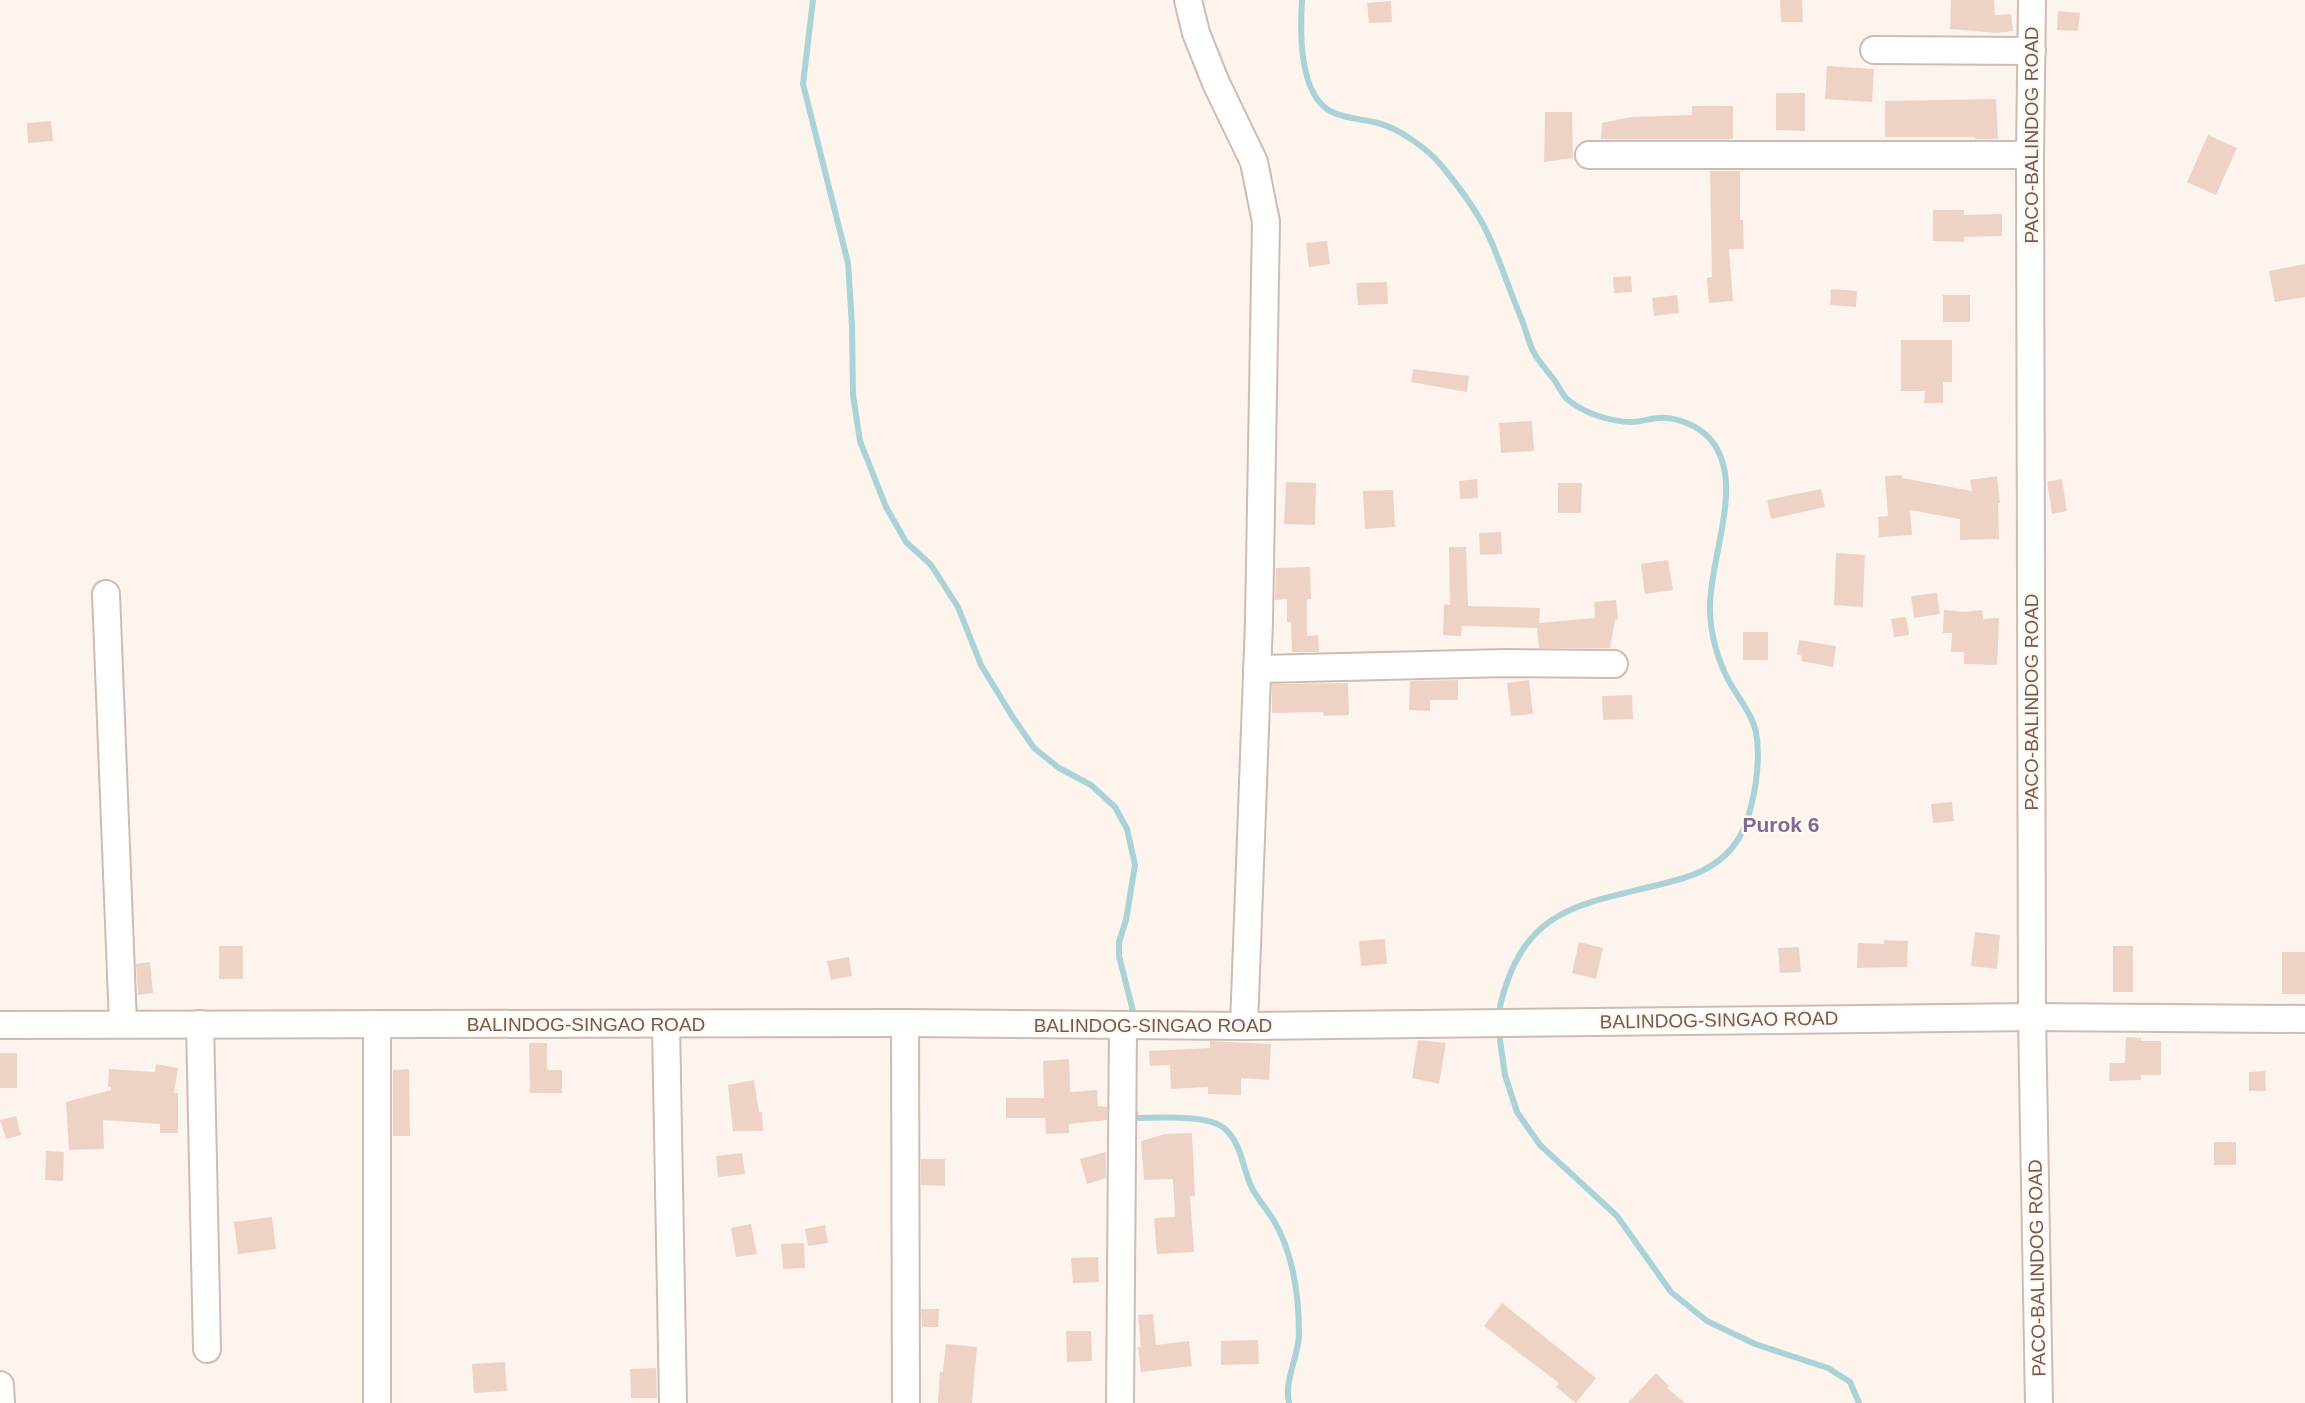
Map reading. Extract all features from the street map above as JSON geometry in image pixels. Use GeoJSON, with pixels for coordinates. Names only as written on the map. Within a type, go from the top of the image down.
{"type":"FeatureCollection","features":[{"type":"Feature","properties":{"kind":"street"},"geometry":{"type":"LineString","coordinates":[[1188,0],[1196,33],[1216,83],[1254,162],[1266,222],[1257,669],[1244,1026]]}},
{"type":"Feature","properties":{"kind":"street","name":"PACO-BALINDOG ROAD"},"geometry":{"type":"LineString","coordinates":[[2032,0],[2032,1017],[2039,1403]]}},
{"type":"Feature","properties":{"kind":"street"},"geometry":{"type":"LineString","coordinates":[[1874,50],[2032,51]]}},
{"type":"Feature","properties":{"kind":"street"},"geometry":{"type":"LineString","coordinates":[[1590,155],[2030,155]]}},
{"type":"Feature","properties":{"kind":"street"},"geometry":{"type":"LineString","coordinates":[[106,594],[124,1024]]}},
{"type":"Feature","properties":{"kind":"street"},"geometry":{"type":"LineString","coordinates":[[1257,669],[1507,663],[1614,664]]}},
{"type":"Feature","properties":{"kind":"street","name":"BALINDOG-SINGAO ROAD"},"geometry":{"type":"LineString","coordinates":[[0,1025],[905,1023],[1244,1026],[2032,1017],[2305,1019]]}},
{"type":"Feature","properties":{"kind":"street"},"geometry":{"type":"LineString","coordinates":[[905,1023],[906,1403]]}},
{"type":"Feature","properties":{"kind":"street"},"geometry":{"type":"LineString","coordinates":[[200,1024],[206,1349]]}},
{"type":"Feature","properties":{"kind":"street"},"geometry":{"type":"LineString","coordinates":[[377,1024],[377,1403]]}},
{"type":"Feature","properties":{"kind":"street"},"geometry":{"type":"LineString","coordinates":[[666,1024],[673,1403]]}},
{"type":"Feature","properties":{"kind":"street"},"geometry":{"type":"LineString","coordinates":[[1120,1403],[1123,1026]]}},
{"type":"Feature","properties":{"kind":"street"},"geometry":{"type":"LineString","coordinates":[[0,1385],[1,1403]]}},
{"type":"Feature","properties":{"kind":"building"},"geometry":{"type":"Polygon","coordinates":[[[1780,0],[1802,0],[1803,22],[1781,22],[1780,0]]]}},
{"type":"Feature","properties":{"kind":"building"},"geometry":{"type":"Polygon","coordinates":[[[1951,0],[1994,0],[1995,15],[2011,14],[2013,31],[1997,33],[1950,29],[1951,0]]]}},
{"type":"Feature","properties":{"kind":"building"},"geometry":{"type":"Polygon","coordinates":[[[1391,1],[1392,22],[1369,23],[1367,3],[1391,1]]]}},
{"type":"Feature","properties":{"kind":"building"},"geometry":{"type":"Polygon","coordinates":[[[2058,11],[2080,13],[2078,31],[2057,30],[2058,11]]]}},
{"type":"Feature","properties":{"kind":"building"},"geometry":{"type":"Polygon","coordinates":[[[1827,66],[1874,69],[1872,102],[1825,99],[1827,66]]]}},
{"type":"Feature","properties":{"kind":"building"},"geometry":{"type":"Polygon","coordinates":[[[1776,93],[1805,93],[1805,131],[1776,130],[1776,93]]]}},
{"type":"Feature","properties":{"kind":"building"},"geometry":{"type":"Polygon","coordinates":[[[1996,99],[1998,139],[1885,137],[1885,101],[1996,99]]]}},
{"type":"Feature","properties":{"kind":"building"},"geometry":{"type":"Polygon","coordinates":[[[1692,106],[1733,106],[1733,139],[1601,139],[1602,123],[1631,117],[1692,115],[1692,106]]]}},
{"type":"Feature","properties":{"kind":"building"},"geometry":{"type":"Polygon","coordinates":[[[1545,112],[1572,112],[1573,158],[1544,162],[1545,112]]]}},
{"type":"Feature","properties":{"kind":"building"},"geometry":{"type":"Polygon","coordinates":[[[51,121],[53,141],[28,143],[27,123],[51,121]]]}},
{"type":"Feature","properties":{"kind":"building"},"geometry":{"type":"Polygon","coordinates":[[[2208,135],[2237,148],[2216,195],[2187,182],[2208,135]]]}},
{"type":"Feature","properties":{"kind":"building"},"geometry":{"type":"Polygon","coordinates":[[[1710,171],[1740,171],[1740,220],[1743,220],[1744,249],[1729,249],[1733,301],[1709,303],[1707,278],[1712,277],[1710,171]]]}},
{"type":"Feature","properties":{"kind":"building"},"geometry":{"type":"Polygon","coordinates":[[[1933,210],[1964,210],[1964,215],[2002,214],[2002,236],[1964,237],[1964,242],[1933,241],[1933,210]]]}},
{"type":"Feature","properties":{"kind":"building"},"geometry":{"type":"Polygon","coordinates":[[[1327,241],[1330,264],[1309,267],[1306,243],[1327,241]]]}},
{"type":"Feature","properties":{"kind":"building"},"geometry":{"type":"Polygon","coordinates":[[[2305,264],[2305,297],[2275,302],[2269,271],[2305,264]]]}},
{"type":"Feature","properties":{"kind":"building"},"geometry":{"type":"Polygon","coordinates":[[[1631,276],[1632,292],[1614,293],[1613,277],[1631,276]]]}},
{"type":"Feature","properties":{"kind":"building"},"geometry":{"type":"Polygon","coordinates":[[[1387,282],[1388,304],[1358,305],[1356,283],[1387,282]]]}},
{"type":"Feature","properties":{"kind":"building"},"geometry":{"type":"Polygon","coordinates":[[[1831,289],[1857,291],[1856,307],[1830,305],[1831,289]]]}},
{"type":"Feature","properties":{"kind":"building"},"geometry":{"type":"Polygon","coordinates":[[[1677,295],[1679,313],[1654,316],[1652,298],[1677,295]]]}},
{"type":"Feature","properties":{"kind":"building"},"geometry":{"type":"Polygon","coordinates":[[[1943,295],[1970,295],[1970,322],[1943,322],[1943,295]]]}},
{"type":"Feature","properties":{"kind":"building"},"geometry":{"type":"Polygon","coordinates":[[[1901,340],[1952,340],[1952,382],[1943,382],[1943,403],[1924,403],[1925,391],[1901,391],[1901,340]]]}},
{"type":"Feature","properties":{"kind":"building"},"geometry":{"type":"Polygon","coordinates":[[[1413,369],[1469,376],[1467,392],[1411,382],[1413,369]]]}},
{"type":"Feature","properties":{"kind":"building"},"geometry":{"type":"Polygon","coordinates":[[[1532,421],[1534,451],[1501,453],[1499,423],[1532,421]]]}},
{"type":"Feature","properties":{"kind":"building"},"geometry":{"type":"Polygon","coordinates":[[[1902,475],[1902,478],[1972,491],[1970,480],[1997,476],[2000,503],[1999,539],[1960,540],[1960,519],[1910,510],[1912,535],[1879,537],[1878,517],[1888,516],[1885,476],[1902,475]]]}},
{"type":"Feature","properties":{"kind":"building"},"geometry":{"type":"Polygon","coordinates":[[[1477,479],[1478,498],[1460,499],[1459,481],[1477,479]]]}},
{"type":"Feature","properties":{"kind":"building"},"geometry":{"type":"Polygon","coordinates":[[[2062,479],[2067,511],[2052,514],[2047,482],[2062,479]]]}},
{"type":"Feature","properties":{"kind":"building"},"geometry":{"type":"Polygon","coordinates":[[[1286,482],[1316,483],[1315,525],[1284,524],[1286,482]]]}},
{"type":"Feature","properties":{"kind":"building"},"geometry":{"type":"Polygon","coordinates":[[[1558,483],[1582,483],[1581,513],[1558,513],[1558,483]]]}},
{"type":"Feature","properties":{"kind":"building"},"geometry":{"type":"Polygon","coordinates":[[[1821,489],[1825,507],[1771,519],[1767,500],[1821,489]]]}},
{"type":"Feature","properties":{"kind":"building"},"geometry":{"type":"Polygon","coordinates":[[[1393,490],[1395,527],[1365,529],[1363,491],[1393,490]]]}},
{"type":"Feature","properties":{"kind":"building"},"geometry":{"type":"Polygon","coordinates":[[[1501,532],[1502,554],[1480,555],[1479,533],[1501,532]]]}},
{"type":"Feature","properties":{"kind":"building"},"geometry":{"type":"Polygon","coordinates":[[[1449,547],[1466,547],[1468,606],[1540,608],[1539,623],[1595,618],[1594,602],[1616,600],[1618,619],[1615,620],[1610,648],[1539,648],[1537,628],[1462,626],[1461,636],[1443,635],[1444,604],[1450,605],[1449,547]]]}},
{"type":"Feature","properties":{"kind":"building"},"geometry":{"type":"Polygon","coordinates":[[[1836,553],[1865,555],[1863,607],[1834,605],[1836,553]]]}},
{"type":"Feature","properties":{"kind":"building"},"geometry":{"type":"Polygon","coordinates":[[[1668,560],[1673,590],[1645,594],[1641,564],[1668,560]]]}},
{"type":"Feature","properties":{"kind":"building"},"geometry":{"type":"Polygon","coordinates":[[[1310,567],[1311,599],[1307,599],[1307,636],[1318,635],[1319,652],[1292,652],[1291,622],[1287,622],[1287,599],[1275,600],[1276,568],[1310,567]]]}},
{"type":"Feature","properties":{"kind":"building"},"geometry":{"type":"Polygon","coordinates":[[[1937,593],[1940,614],[1914,618],[1911,596],[1937,593]]]}},
{"type":"Feature","properties":{"kind":"building"},"geometry":{"type":"Polygon","coordinates":[[[1944,610],[1982,610],[1983,619],[1999,618],[1997,665],[1964,664],[1964,652],[1951,652],[1952,633],[1943,633],[1944,610]]]}},
{"type":"Feature","properties":{"kind":"building"},"geometry":{"type":"Polygon","coordinates":[[[1906,617],[1909,635],[1894,637],[1891,619],[1906,617]]]}},
{"type":"Feature","properties":{"kind":"building"},"geometry":{"type":"Polygon","coordinates":[[[1743,632],[1768,632],[1768,660],[1743,660],[1743,632]]]}},
{"type":"Feature","properties":{"kind":"building"},"geometry":{"type":"Polygon","coordinates":[[[1799,640],[1836,646],[1833,667],[1801,661],[1802,656],[1797,654],[1799,640]]]}},
{"type":"Feature","properties":{"kind":"building"},"geometry":{"type":"Polygon","coordinates":[[[1458,680],[1458,700],[1430,700],[1430,711],[1409,710],[1410,681],[1458,680]]]}},
{"type":"Feature","properties":{"kind":"building"},"geometry":{"type":"Polygon","coordinates":[[[1529,680],[1533,714],[1511,716],[1507,683],[1529,680]]]}},
{"type":"Feature","properties":{"kind":"building"},"geometry":{"type":"Polygon","coordinates":[[[1348,683],[1349,715],[1324,716],[1323,712],[1272,713],[1272,684],[1348,683]]]}},
{"type":"Feature","properties":{"kind":"building"},"geometry":{"type":"Polygon","coordinates":[[[1632,695],[1633,719],[1603,720],[1602,696],[1632,695]]]}},
{"type":"Feature","properties":{"kind":"building"},"geometry":{"type":"Polygon","coordinates":[[[1952,802],[1954,821],[1933,823],[1931,804],[1952,802]]]}},
{"type":"Feature","properties":{"kind":"building"},"geometry":{"type":"Polygon","coordinates":[[[1975,932],[2000,935],[1997,969],[1971,966],[1975,932]]]}},
{"type":"Feature","properties":{"kind":"building"},"geometry":{"type":"Polygon","coordinates":[[[1385,939],[1387,964],[1361,966],[1359,941],[1385,939]]]}},
{"type":"Feature","properties":{"kind":"building"},"geometry":{"type":"Polygon","coordinates":[[[1884,940],[1908,941],[1907,967],[1857,968],[1858,943],[1884,944],[1884,940]]]}},
{"type":"Feature","properties":{"kind":"building"},"geometry":{"type":"Polygon","coordinates":[[[1579,942],[1603,948],[1596,979],[1572,973],[1579,942]]]}},
{"type":"Feature","properties":{"kind":"building"},"geometry":{"type":"Polygon","coordinates":[[[219,946],[243,946],[243,979],[219,979],[219,946]]]}},
{"type":"Feature","properties":{"kind":"building"},"geometry":{"type":"Polygon","coordinates":[[[2113,946],[2133,946],[2133,992],[2113,992],[2113,946]]]}},
{"type":"Feature","properties":{"kind":"building"},"geometry":{"type":"Polygon","coordinates":[[[1799,947],[1801,972],[1780,973],[1778,948],[1799,947]]]}},
{"type":"Feature","properties":{"kind":"building"},"geometry":{"type":"Polygon","coordinates":[[[2282,952],[2305,952],[2305,994],[2282,994],[2282,952]]]}},
{"type":"Feature","properties":{"kind":"building"},"geometry":{"type":"Polygon","coordinates":[[[849,957],[852,976],[831,980],[827,961],[849,957]]]}},
{"type":"Feature","properties":{"kind":"building"},"geometry":{"type":"Polygon","coordinates":[[[150,962],[153,993],[138,995],[136,964],[150,962]]]}},
{"type":"Feature","properties":{"kind":"building"},"geometry":{"type":"Polygon","coordinates":[[[2126,1037],[2141,1038],[2141,1041],[2161,1041],[2161,1075],[2141,1075],[2141,1080],[2109,1081],[2110,1063],[2125,1063],[2126,1037]]]}},
{"type":"Feature","properties":{"kind":"building"},"geometry":{"type":"Polygon","coordinates":[[[1418,1040],[1446,1043],[1439,1084],[1412,1078],[1418,1040]]]}},
{"type":"Feature","properties":{"kind":"building"},"geometry":{"type":"Polygon","coordinates":[[[1210,1041],[1271,1044],[1269,1080],[1241,1078],[1241,1095],[1208,1094],[1208,1087],[1171,1089],[1170,1065],[1150,1066],[1149,1051],[1210,1048],[1210,1041]]]}},
{"type":"Feature","properties":{"kind":"building"},"geometry":{"type":"Polygon","coordinates":[[[529,1043],[547,1043],[547,1070],[562,1070],[562,1093],[530,1093],[529,1043]]]}},
{"type":"Feature","properties":{"kind":"building"},"geometry":{"type":"Polygon","coordinates":[[[0,1053],[17,1053],[17,1088],[0,1088],[0,1053]]]}},
{"type":"Feature","properties":{"kind":"building"},"geometry":{"type":"Polygon","coordinates":[[[1069,1059],[1070,1092],[1097,1090],[1098,1106],[1107,1107],[1107,1120],[1069,1124],[1069,1133],[1046,1134],[1045,1118],[1006,1118],[1006,1098],[1044,1098],[1043,1061],[1069,1059]]]}},
{"type":"Feature","properties":{"kind":"building"},"geometry":{"type":"Polygon","coordinates":[[[156,1064],[178,1068],[174,1093],[178,1093],[178,1133],[160,1133],[160,1124],[103,1120],[104,1149],[69,1150],[66,1102],[111,1090],[111,1087],[108,1087],[109,1069],[155,1072],[156,1064]]]}},
{"type":"Feature","properties":{"kind":"building"},"geometry":{"type":"Polygon","coordinates":[[[409,1069],[410,1136],[393,1136],[393,1070],[409,1069]]]}},
{"type":"Feature","properties":{"kind":"building"},"geometry":{"type":"Polygon","coordinates":[[[2265,1071],[2266,1091],[2249,1091],[2249,1072],[2265,1071]]]}},
{"type":"Feature","properties":{"kind":"building"},"geometry":{"type":"Polygon","coordinates":[[[754,1080],[759,1112],[762,1112],[763,1131],[733,1131],[728,1085],[754,1080]]]}},
{"type":"Feature","properties":{"kind":"building"},"geometry":{"type":"Polygon","coordinates":[[[16,1116],[21,1135],[6,1139],[0,1120],[16,1116]]]}},
{"type":"Feature","properties":{"kind":"building"},"geometry":{"type":"Polygon","coordinates":[[[1192,1133],[1195,1196],[1190,1196],[1194,1252],[1157,1254],[1154,1218],[1175,1217],[1173,1179],[1144,1180],[1141,1141],[1165,1134],[1192,1133]]]}},
{"type":"Feature","properties":{"kind":"building"},"geometry":{"type":"Polygon","coordinates":[[[2214,1142],[2236,1142],[2236,1165],[2214,1165],[2214,1142]]]}},
{"type":"Feature","properties":{"kind":"building"},"geometry":{"type":"Polygon","coordinates":[[[46,1151],[64,1152],[63,1181],[45,1180],[46,1151]]]}},
{"type":"Feature","properties":{"kind":"building"},"geometry":{"type":"Polygon","coordinates":[[[1106,1152],[1106,1178],[1087,1184],[1080,1159],[1106,1152]]]}},
{"type":"Feature","properties":{"kind":"building"},"geometry":{"type":"Polygon","coordinates":[[[742,1153],[745,1174],[718,1177],[716,1156],[742,1153]]]}},
{"type":"Feature","properties":{"kind":"building"},"geometry":{"type":"Polygon","coordinates":[[[921,1159],[945,1159],[945,1186],[921,1185],[921,1159]]]}},
{"type":"Feature","properties":{"kind":"building"},"geometry":{"type":"Polygon","coordinates":[[[272,1217],[276,1249],[238,1254],[234,1222],[272,1217]]]}},
{"type":"Feature","properties":{"kind":"building"},"geometry":{"type":"Polygon","coordinates":[[[751,1224],[757,1254],[736,1257],[731,1228],[751,1224]]]}},
{"type":"Feature","properties":{"kind":"building"},"geometry":{"type":"Polygon","coordinates":[[[825,1225],[828,1243],[808,1246],[805,1229],[825,1225]]]}},
{"type":"Feature","properties":{"kind":"building"},"geometry":{"type":"Polygon","coordinates":[[[804,1243],[805,1268],[783,1269],[781,1244],[804,1243]]]}},
{"type":"Feature","properties":{"kind":"building"},"geometry":{"type":"Polygon","coordinates":[[[1098,1257],[1099,1282],[1073,1283],[1071,1258],[1098,1257]]]}},
{"type":"Feature","properties":{"kind":"building"},"geometry":{"type":"Polygon","coordinates":[[[1502,1303],[1596,1378],[1576,1403],[1556,1387],[1559,1383],[1484,1326],[1502,1303]]]}},
{"type":"Feature","properties":{"kind":"building"},"geometry":{"type":"Polygon","coordinates":[[[921,1309],[939,1309],[938,1327],[922,1327],[921,1309]]]}},
{"type":"Feature","properties":{"kind":"building"},"geometry":{"type":"Polygon","coordinates":[[[1153,1314],[1156,1345],[1189,1341],[1192,1366],[1141,1372],[1138,1315],[1153,1314]]]}},
{"type":"Feature","properties":{"kind":"building"},"geometry":{"type":"Polygon","coordinates":[[[1066,1331],[1091,1331],[1092,1361],[1067,1362],[1066,1331]]]}},
{"type":"Feature","properties":{"kind":"building"},"geometry":{"type":"Polygon","coordinates":[[[1258,1340],[1259,1364],[1221,1365],[1221,1341],[1258,1340]]]}},
{"type":"Feature","properties":{"kind":"building"},"geometry":{"type":"Polygon","coordinates":[[[946,1344],[977,1347],[972,1403],[938,1403],[940,1372],[943,1372],[946,1344]]]}},
{"type":"Feature","properties":{"kind":"building"},"geometry":{"type":"Polygon","coordinates":[[[505,1362],[507,1391],[474,1393],[472,1364],[505,1362]]]}},
{"type":"Feature","properties":{"kind":"building"},"geometry":{"type":"Polygon","coordinates":[[[656,1368],[657,1398],[631,1398],[630,1369],[656,1368]]]}},
{"type":"Feature","properties":{"kind":"building"},"geometry":{"type":"Polygon","coordinates":[[[1656,1373],[1669,1386],[1667,1388],[1685,1403],[1628,1403],[1656,1373]]]}},
{"type":"Feature","properties":{"kind":"waterway"},"geometry":{"type":"LineString","coordinates":[[813,0],[803,84],[848,263],[853,395],[860,441],[886,507],[906,542],[931,565],[958,607],[981,665],[1034,748],[1059,768],[1091,785],[1115,807],[1127,829],[1135,865],[1126,920],[1119,942],[1119,956],[1134,1015]]}},
{"type":"Feature","properties":{"kind":"waterway"},"geometry":{"type":"LineString","coordinates":[[1302,0],[1302,44],[1312,91],[1330,111],[1394,129],[1421,146],[1441,165],[1481,221],[1534,353],[1567,399],[1598,416],[1615,420],[1632,422],[1663,418],[1687,423],[1714,444],[1726,481],[1726,502],[1711,589],[1710,618],[1722,666],[1754,725],[1758,744],[1756,781],[1744,828],[1731,849],[1700,872],[1586,904],[1543,927],[1525,946],[1511,972],[1500,1006]]}},
{"type":"Feature","properties":{"kind":"waterway"},"geometry":{"type":"LineString","coordinates":[[1500,1040],[1505,1075],[1517,1112],[1540,1145],[1617,1216],[1671,1292],[1707,1321],[1755,1344],[1828,1368],[1850,1382],[1859,1403]]}},
{"type":"Feature","properties":{"kind":"waterway"},"geometry":{"type":"LineString","coordinates":[[1135,1113],[1135,1118],[1206,1121],[1224,1128],[1235,1141],[1251,1186],[1281,1234],[1294,1276],[1299,1335],[1288,1386],[1289,1403]]}},
{"type":"Feature","properties":{"kind":"district","name":"Purok 6"},"geometry":{"type":"Point","coordinates":[1781,824]}}]}
